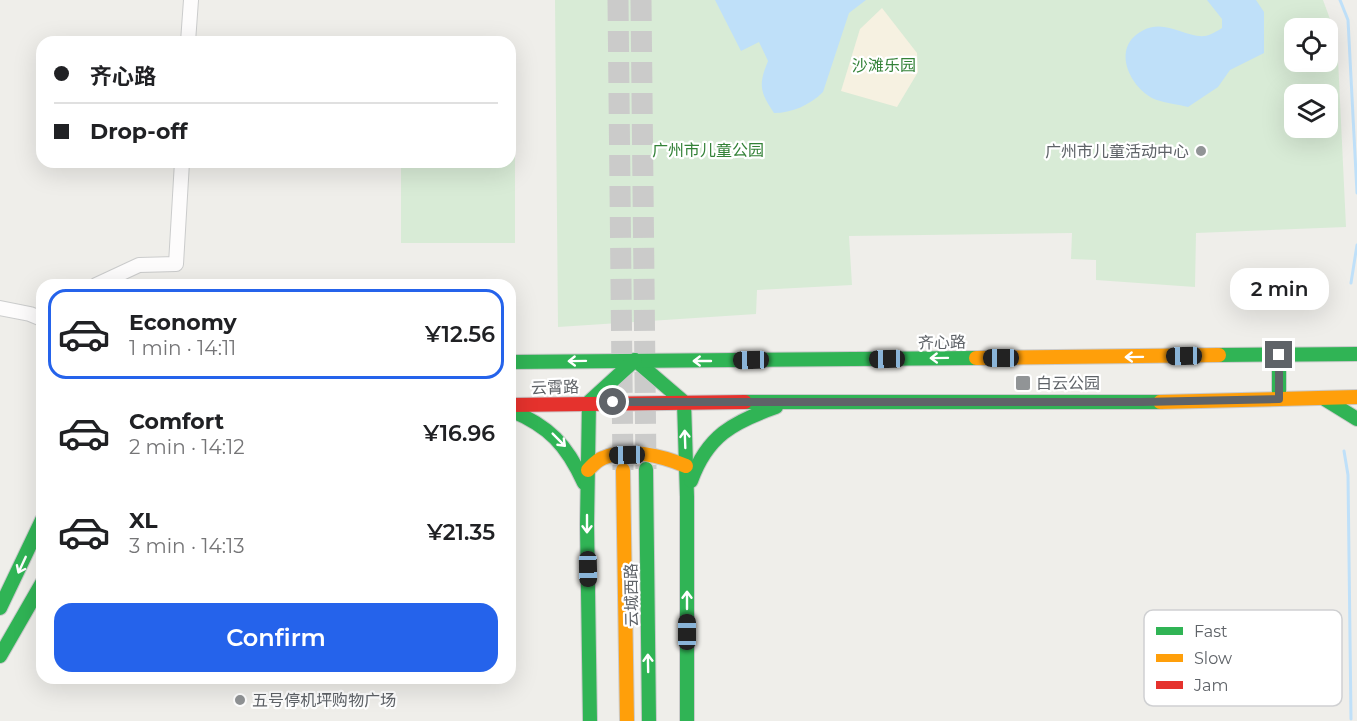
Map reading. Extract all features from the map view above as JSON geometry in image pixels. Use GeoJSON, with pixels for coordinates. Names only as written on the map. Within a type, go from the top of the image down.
{"type":"FeatureCollection","features":[{"type":"Feature","properties":{"kind":"main road"},"geometry":{"type":"LineString","coordinates":[[1333,355],[1357,340]]}},
{"type":"Feature","properties":{"kind":"main road","name":"齐心路"},"geometry":{"type":"LineString","coordinates":[[635,360],[1357,354]]}},
{"type":"Feature","properties":{"kind":"main road"},"geometry":{"type":"LineString","coordinates":[[1279,355],[1279,399]]}},
{"type":"Feature","properties":{"kind":"main road"},"geometry":{"type":"LineString","coordinates":[[590,721],[589,402],[635,360],[684,402],[1141,402],[1357,397]]}},
{"type":"Feature","properties":{"kind":"main road","name":"云霄路"},"geometry":{"type":"LineString","coordinates":[[516,362],[635,360]]}},
{"type":"Feature","properties":{"kind":"main road"},"geometry":{"type":"LineString","coordinates":[[1321,398],[1357,419]]}},
{"type":"Feature","properties":{"kind":"main road"},"geometry":{"type":"LineString","coordinates":[[684,402],[687,497],[687,721]]}},
{"type":"Feature","properties":{"kind":"main road","name":"云霄路"},"geometry":{"type":"LineString","coordinates":[[516,405],[684,402]]}},
{"type":"Feature","properties":{"kind":"main road"},"geometry":{"type":"LineString","coordinates":[[687,497],[698,460],[713,440],[731,426],[751,415],[791,402]]}},
{"type":"Feature","properties":{"kind":"main road"},"geometry":{"type":"LineString","coordinates":[[516,413],[532,420],[560,439],[576,462],[588,492]]}},
{"type":"Feature","properties":{"kind":"main road"},"geometry":{"type":"LineString","coordinates":[[588,470],[604,457],[613,455],[655,455],[676,460],[686,466]]}},
{"type":"Feature","properties":{"kind":"main road","name":"云城西路"},"geometry":{"type":"LineString","coordinates":[[646,469],[649,721]]}},
{"type":"Feature","properties":{"kind":"main road","name":"云城西路"},"geometry":{"type":"LineString","coordinates":[[623,470],[627,721]]}},
{"type":"Feature","properties":{"kind":"main road"},"geometry":{"type":"LineString","coordinates":[[0,608],[36,533]]}},
{"type":"Feature","properties":{"kind":"main road"},"geometry":{"type":"LineString","coordinates":[[0,656],[36,593]]}},
{"type":"Feature","properties":{"kind":"street"},"geometry":{"type":"LineString","coordinates":[[188,36],[190,0]]}},
{"type":"Feature","properties":{"kind":"street"},"geometry":{"type":"LineString","coordinates":[[109,279],[139,265],[176,264],[182,168]]}},
{"type":"Feature","properties":{"kind":"street"},"geometry":{"type":"LineString","coordinates":[[0,308],[36,316]]}},
{"type":"Feature","properties":{"kind":"green space","name":"广州市儿童公园"},"geometry":{"type":"Polygon","coordinates":[[[555,0],[1323,0],[1330,18],[1284,18],[1284,72],[1338,72],[1338,59],[1346,227],[1196,233],[1195,287],[1096,280],[1096,260],[1071,259],[1072,233],[849,236],[852,285],[757,290],[756,314],[558,327],[555,0]]]}},
{"type":"Feature","properties":{"kind":"green space"},"geometry":{"type":"Polygon","coordinates":[[[401,168],[515,168],[515,243],[401,243],[401,168]]]}},
{"type":"Feature","properties":{"kind":"green space"},"geometry":{"type":"Polygon","coordinates":[[[1273,283],[1279,287],[1253,296],[1248,295],[1249,292],[1273,283]]]}},
{"type":"Feature","properties":{"kind":"sand","name":"沙滩乐园"},"geometry":{"type":"Polygon","coordinates":[[[882,8],[917,53],[918,72],[897,107],[841,91],[860,29],[882,8]]]}},
{"type":"Feature","properties":{"kind":"water"},"geometry":{"type":"Polygon","coordinates":[[[715,0],[866,0],[849,13],[823,92],[800,107],[787,112],[774,113],[763,94],[762,82],[768,61],[759,42],[741,51],[715,0]]]}},
{"type":"Feature","properties":{"kind":"water"},"geometry":{"type":"Polygon","coordinates":[[[1207,0],[1256,0],[1264,12],[1264,53],[1230,70],[1218,87],[1188,107],[1152,98],[1143,92],[1130,75],[1126,56],[1128,46],[1133,38],[1150,28],[1167,27],[1197,36],[1216,32],[1222,28],[1222,19],[1207,0]]]}},
{"type":"Feature","properties":{"kind":"waterway"},"geometry":{"type":"LineString","coordinates":[[1340,0],[1348,20],[1357,193]]}},
{"type":"Feature","properties":{"kind":"waterway"},"geometry":{"type":"LineString","coordinates":[[1351,283],[1357,245]]}},
{"type":"Feature","properties":{"kind":"waterway"},"geometry":{"type":"LineString","coordinates":[[1344,451],[1348,475],[1351,719]]}},
{"type":"Feature","properties":{"kind":"tunnel"},"geometry":{"type":"LineString","coordinates":[[618,0],[623,470]]}},
{"type":"Feature","properties":{"kind":"tunnel"},"geometry":{"type":"LineString","coordinates":[[641,0],[646,469]]}},
{"type":"Feature","properties":{"kind":"traffic: fast"},"geometry":{"type":"LineString","coordinates":[[1219,355],[1357,354]]}},
{"type":"Feature","properties":{"kind":"traffic: fast"},"geometry":{"type":"LineString","coordinates":[[1279,355],[1279,399]]}},
{"type":"Feature","properties":{"kind":"traffic: fast"},"geometry":{"type":"LineString","coordinates":[[516,362],[976,358]]}},
{"type":"Feature","properties":{"kind":"traffic: fast"},"geometry":{"type":"LineString","coordinates":[[635,360],[684,402],[687,497],[687,721]]}},
{"type":"Feature","properties":{"kind":"traffic: fast"},"geometry":{"type":"LineString","coordinates":[[590,721],[587,525],[589,402],[635,360]]}},
{"type":"Feature","properties":{"kind":"traffic: fast"},"geometry":{"type":"LineString","coordinates":[[1323,398],[1357,419]]}},
{"type":"Feature","properties":{"kind":"traffic: fast"},"geometry":{"type":"LineString","coordinates":[[745,402],[1160,402]]}},
{"type":"Feature","properties":{"kind":"traffic: fast"},"geometry":{"type":"LineString","coordinates":[[691,481],[705,453],[723,433],[734,425],[776,407]]}},
{"type":"Feature","properties":{"kind":"traffic: fast"},"geometry":{"type":"LineString","coordinates":[[516,413],[536,423],[555,438],[571,458],[584,483]]}},
{"type":"Feature","properties":{"kind":"traffic: fast"},"geometry":{"type":"LineString","coordinates":[[646,469],[649,721]]}},
{"type":"Feature","properties":{"kind":"traffic: fast"},"geometry":{"type":"LineString","coordinates":[[0,608],[36,533]]}},
{"type":"Feature","properties":{"kind":"traffic: fast"},"geometry":{"type":"LineString","coordinates":[[0,656],[36,593]]}},
{"type":"Feature","properties":{"kind":"traffic: slow"},"geometry":{"type":"LineString","coordinates":[[976,358],[1219,355]]}},
{"type":"Feature","properties":{"kind":"traffic: slow"},"geometry":{"type":"LineString","coordinates":[[1160,402],[1357,397]]}},
{"type":"Feature","properties":{"kind":"traffic: slow"},"geometry":{"type":"LineString","coordinates":[[588,470],[601,459],[622,453],[656,456],[686,466]]}},
{"type":"Feature","properties":{"kind":"traffic: slow"},"geometry":{"type":"LineString","coordinates":[[623,470],[627,721]]}},
{"type":"Feature","properties":{"kind":"traffic: jam"},"geometry":{"type":"LineString","coordinates":[[516,405],[745,402]]}},
{"type":"Feature","properties":{"kind":"place","name":"广州市儿童活动中心"},"geometry":{"type":"Point","coordinates":[1201,151]}},
{"type":"Feature","properties":{"kind":"place","name":"白云公园"},"geometry":{"type":"Point","coordinates":[1023,383]}},
{"type":"Feature","properties":{"kind":"place","name":"五号停机坪购物广场"},"geometry":{"type":"Point","coordinates":[240,700]}},
{"type":"Feature","properties":{"kind":"route"},"geometry":{"type":"LineString","coordinates":[[613,402],[1141,402],[1279,399],[1279,355]]}}]}
